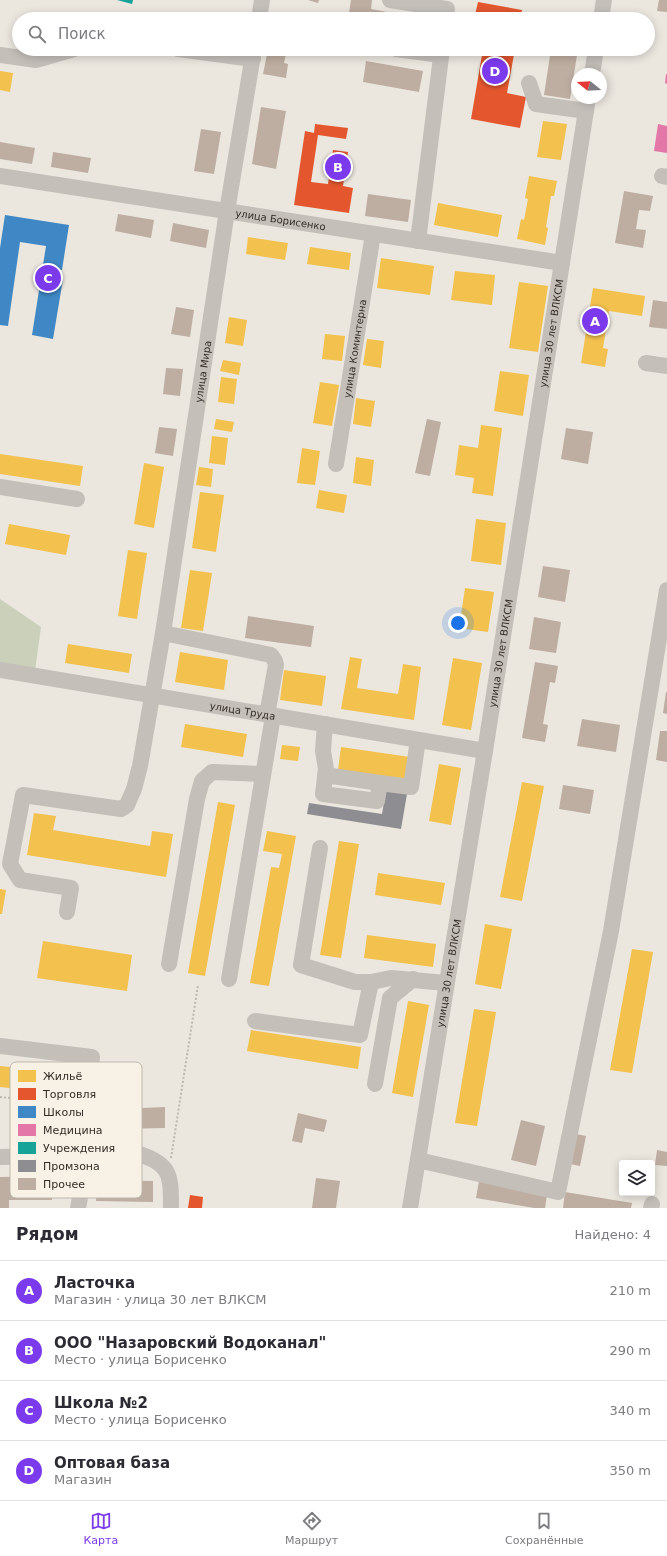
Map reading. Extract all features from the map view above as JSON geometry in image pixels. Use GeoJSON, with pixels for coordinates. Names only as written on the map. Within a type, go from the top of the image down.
{"type":"FeatureCollection","features":[{"type":"Feature","properties":{"kind":"street"},"geometry":{"type":"LineString","coordinates":[[260,12],[262,0]]}},
{"type":"Feature","properties":{"kind":"street"},"geometry":{"type":"LineString","coordinates":[[390,0],[447,9]]}},
{"type":"Feature","properties":{"kind":"street"},"geometry":{"type":"LineString","coordinates":[[602,12],[604,0]]}},
{"type":"Feature","properties":{"kind":"street"},"geometry":{"type":"LineString","coordinates":[[0,55],[36,60],[50,56]]}},
{"type":"Feature","properties":{"kind":"street","name":"улица Мира"},"geometry":{"type":"LineString","coordinates":[[67,912],[71,888],[20,880],[10,864],[23,795],[121,809],[127,805],[140,766],[163,633],[227,211],[253,56]]}},
{"type":"Feature","properties":{"kind":"street"},"geometry":{"type":"LineString","coordinates":[[418,241],[425,169],[440,56]]}},
{"type":"Feature","properties":{"kind":"street"},"geometry":{"type":"LineString","coordinates":[[593,68],[595,56]]}},
{"type":"Feature","properties":{"kind":"street"},"geometry":{"type":"LineString","coordinates":[[529,83],[536,104],[587,105]]}},
{"type":"Feature","properties":{"kind":"street","name":"улица 30 лет ВЛКСМ"},"geometry":{"type":"LineString","coordinates":[[410,1208],[485,751],[587,105]]}},
{"type":"Feature","properties":{"kind":"street","name":"улица Борисенко"},"geometry":{"type":"LineString","coordinates":[[0,176],[562,263]]}},
{"type":"Feature","properties":{"kind":"street","name":"улица Коминтерна"},"geometry":{"type":"LineString","coordinates":[[336,464],[373,234]]}},
{"type":"Feature","properties":{"kind":"street"},"geometry":{"type":"LineString","coordinates":[[646,363],[667,366]]}},
{"type":"Feature","properties":{"kind":"street"},"geometry":{"type":"LineString","coordinates":[[0,487],[77,499]]}},
{"type":"Feature","properties":{"kind":"street"},"geometry":{"type":"LineString","coordinates":[[418,1160],[558,1192],[611,931],[667,590]]}},
{"type":"Feature","properties":{"kind":"street"},"geometry":{"type":"LineString","coordinates":[[163,633],[271,655],[276,665],[263,774],[229,979]]}},
{"type":"Feature","properties":{"kind":"street","name":"улица Труда"},"geometry":{"type":"LineString","coordinates":[[0,670],[485,751]]}},
{"type":"Feature","properties":{"kind":"street"},"geometry":{"type":"LineString","coordinates":[[325,724],[323,751],[325,775],[411,787],[418,740]]}},
{"type":"Feature","properties":{"kind":"street"},"geometry":{"type":"LineString","coordinates":[[169,964],[197,799],[202,781],[212,772],[263,774]]}},
{"type":"Feature","properties":{"kind":"street"},"geometry":{"type":"LineString","coordinates":[[320,848],[301,965],[355,982],[371,982],[391,978],[446,983]]}},
{"type":"Feature","properties":{"kind":"street"},"geometry":{"type":"LineString","coordinates":[[375,1084],[390,998],[413,979]]}},
{"type":"Feature","properties":{"kind":"street"},"geometry":{"type":"LineString","coordinates":[[255,1021],[360,1036],[371,982]]}},
{"type":"Feature","properties":{"kind":"street"},"geometry":{"type":"LineString","coordinates":[[0,1046],[92,1057],[92,1062]]}},
{"type":"Feature","properties":{"kind":"street"},"geometry":{"type":"LineString","coordinates":[[142,1155],[152,1158],[162,1164],[169,1177],[171,1188],[171,1208]]}},
{"type":"Feature","properties":{"kind":"street"},"geometry":{"type":"LineString","coordinates":[[0,1157],[10,1157]]}},
{"type":"Feature","properties":{"kind":"street"},"geometry":{"type":"LineString","coordinates":[[78,1208],[80,1198]]}},
{"type":"Feature","properties":{"kind":"path"},"geometry":{"type":"LineString","coordinates":[[169,1177],[198,985]]}},
{"type":"Feature","properties":{"kind":"path"},"geometry":{"type":"LineString","coordinates":[[0,1097],[10,1098]]}},
{"type":"Feature","properties":{"kind":"green space"},"geometry":{"type":"Polygon","coordinates":[[[0,599],[41,627],[35,671],[0,665],[0,599]]]}},
{"type":"Feature","properties":{"kind":"building: Жильё"},"geometry":{"type":"Polygon","coordinates":[[[0,71],[13,73],[10,92],[0,90],[0,71]]]}},
{"type":"Feature","properties":{"kind":"building: Жильё"},"geometry":{"type":"Polygon","coordinates":[[[543,121],[567,124],[561,160],[537,157],[543,121]]]}},
{"type":"Feature","properties":{"kind":"building: Жильё"},"geometry":{"type":"Polygon","coordinates":[[[529,176],[557,181],[554,196],[551,196],[545,245],[517,239],[521,219],[524,220],[528,199],[525,198],[529,176]]]}},
{"type":"Feature","properties":{"kind":"building: Жильё"},"geometry":{"type":"Polygon","coordinates":[[[438,203],[502,215],[498,237],[434,225],[438,203]]]}},
{"type":"Feature","properties":{"kind":"building: Жильё"},"geometry":{"type":"Polygon","coordinates":[[[248,237],[288,243],[285,260],[246,254],[248,237]]]}},
{"type":"Feature","properties":{"kind":"building: Жильё"},"geometry":{"type":"Polygon","coordinates":[[[310,247],[351,253],[349,270],[307,264],[310,247]]]}},
{"type":"Feature","properties":{"kind":"building: Жильё"},"geometry":{"type":"Polygon","coordinates":[[[381,258],[434,266],[430,295],[377,288],[381,258]]]}},
{"type":"Feature","properties":{"kind":"building: Жильё"},"geometry":{"type":"Polygon","coordinates":[[[455,271],[495,275],[492,305],[451,300],[455,271]]]}},
{"type":"Feature","properties":{"kind":"building: Жильё"},"geometry":{"type":"Polygon","coordinates":[[[519,282],[548,286],[538,352],[509,348],[519,282]]]}},
{"type":"Feature","properties":{"kind":"building: Жильё"},"geometry":{"type":"Polygon","coordinates":[[[593,288],[645,296],[642,316],[609,311],[603,348],[608,349],[605,367],[581,363],[593,288]]]}},
{"type":"Feature","properties":{"kind":"building: Жильё"},"geometry":{"type":"Polygon","coordinates":[[[229,317],[247,320],[243,346],[225,343],[229,317]]]}},
{"type":"Feature","properties":{"kind":"building: Жильё"},"geometry":{"type":"Polygon","coordinates":[[[325,334],[345,336],[342,361],[322,359],[325,334]]]}},
{"type":"Feature","properties":{"kind":"building: Жильё"},"geometry":{"type":"Polygon","coordinates":[[[367,339],[384,341],[381,368],[363,365],[367,339]]]}},
{"type":"Feature","properties":{"kind":"building: Жильё"},"geometry":{"type":"Polygon","coordinates":[[[223,360],[241,363],[239,375],[220,371],[223,360]]]}},
{"type":"Feature","properties":{"kind":"building: Жильё"},"geometry":{"type":"Polygon","coordinates":[[[500,371],[529,375],[523,416],[494,411],[500,371]]]}},
{"type":"Feature","properties":{"kind":"building: Жильё"},"geometry":{"type":"Polygon","coordinates":[[[221,377],[237,379],[234,404],[218,402],[221,377]]]}},
{"type":"Feature","properties":{"kind":"building: Жильё"},"geometry":{"type":"Polygon","coordinates":[[[320,382],[339,385],[332,426],[313,423],[320,382]]]}},
{"type":"Feature","properties":{"kind":"building: Жильё"},"geometry":{"type":"Polygon","coordinates":[[[356,398],[375,401],[371,427],[353,424],[356,398]]]}},
{"type":"Feature","properties":{"kind":"building: Жильё"},"geometry":{"type":"Polygon","coordinates":[[[216,419],[234,422],[232,432],[214,429],[216,419]]]}},
{"type":"Feature","properties":{"kind":"building: Жильё"},"geometry":{"type":"Polygon","coordinates":[[[481,425],[502,428],[493,496],[472,493],[474,478],[455,475],[459,445],[478,448],[481,425]]]}},
{"type":"Feature","properties":{"kind":"building: Жильё"},"geometry":{"type":"Polygon","coordinates":[[[212,436],[228,438],[225,465],[209,463],[212,436]]]}},
{"type":"Feature","properties":{"kind":"building: Жильё"},"geometry":{"type":"Polygon","coordinates":[[[302,448],[320,451],[315,485],[297,483],[302,448]]]}},
{"type":"Feature","properties":{"kind":"building: Жильё"},"geometry":{"type":"Polygon","coordinates":[[[0,454],[83,466],[80,486],[0,474],[0,454]]]}},
{"type":"Feature","properties":{"kind":"building: Жильё"},"geometry":{"type":"Polygon","coordinates":[[[356,457],[374,460],[371,486],[353,483],[356,457]]]}},
{"type":"Feature","properties":{"kind":"building: Жильё"},"geometry":{"type":"Polygon","coordinates":[[[144,463],[164,467],[154,528],[134,524],[144,463]]]}},
{"type":"Feature","properties":{"kind":"building: Жильё"},"geometry":{"type":"Polygon","coordinates":[[[199,467],[213,469],[211,487],[196,485],[199,467]]]}},
{"type":"Feature","properties":{"kind":"building: Жильё"},"geometry":{"type":"Polygon","coordinates":[[[319,490],[347,495],[344,513],[316,508],[319,490]]]}},
{"type":"Feature","properties":{"kind":"building: Жильё"},"geometry":{"type":"Polygon","coordinates":[[[200,492],[224,495],[216,552],[192,548],[200,492]]]}},
{"type":"Feature","properties":{"kind":"building: Жильё"},"geometry":{"type":"Polygon","coordinates":[[[476,519],[506,523],[501,565],[471,561],[476,519]]]}},
{"type":"Feature","properties":{"kind":"building: Жильё"},"geometry":{"type":"Polygon","coordinates":[[[9,524],[70,535],[66,555],[5,544],[9,524]]]}},
{"type":"Feature","properties":{"kind":"building: Жильё"},"geometry":{"type":"Polygon","coordinates":[[[128,550],[147,553],[137,619],[118,616],[128,550]]]}},
{"type":"Feature","properties":{"kind":"building: Жильё"},"geometry":{"type":"Polygon","coordinates":[[[190,570],[212,573],[203,631],[181,628],[190,570]]]}},
{"type":"Feature","properties":{"kind":"building: Жильё"},"geometry":{"type":"Polygon","coordinates":[[[465,588],[494,592],[488,632],[459,628],[465,588]]]}},
{"type":"Feature","properties":{"kind":"building: Жильё"},"geometry":{"type":"Polygon","coordinates":[[[68,644],[132,654],[129,673],[65,663],[68,644]]]}},
{"type":"Feature","properties":{"kind":"building: Жильё"},"geometry":{"type":"Polygon","coordinates":[[[180,652],[228,660],[224,690],[175,682],[180,652]]]}},
{"type":"Feature","properties":{"kind":"building: Жильё"},"geometry":{"type":"Polygon","coordinates":[[[350,657],[362,659],[357,688],[398,694],[403,664],[421,667],[414,720],[341,709],[350,657]]]}},
{"type":"Feature","properties":{"kind":"building: Жильё"},"geometry":{"type":"Polygon","coordinates":[[[453,658],[482,663],[471,730],[442,725],[453,658]]]}},
{"type":"Feature","properties":{"kind":"building: Жильё"},"geometry":{"type":"Polygon","coordinates":[[[284,670],[326,676],[322,706],[280,700],[284,670]]]}},
{"type":"Feature","properties":{"kind":"building: Жильё"},"geometry":{"type":"Polygon","coordinates":[[[185,724],[247,734],[243,757],[181,747],[185,724]]]}},
{"type":"Feature","properties":{"kind":"building: Жильё"},"geometry":{"type":"Polygon","coordinates":[[[282,745],[300,747],[298,761],[280,759],[282,745]]]}},
{"type":"Feature","properties":{"kind":"building: Жильё"},"geometry":{"type":"Polygon","coordinates":[[[341,747],[410,757],[407,779],[338,770],[341,747]]]}},
{"type":"Feature","properties":{"kind":"building: Жильё"},"geometry":{"type":"Polygon","coordinates":[[[439,764],[461,768],[451,825],[429,821],[439,764]]]}},
{"type":"Feature","properties":{"kind":"building: Жильё"},"geometry":{"type":"Polygon","coordinates":[[[522,782],[544,786],[522,901],[500,897],[522,782]]]}},
{"type":"Feature","properties":{"kind":"building: Жильё"},"geometry":{"type":"Polygon","coordinates":[[[218,802],[235,805],[205,976],[188,973],[218,802]]]}},
{"type":"Feature","properties":{"kind":"building: Жильё"},"geometry":{"type":"Polygon","coordinates":[[[34,813],[56,816],[53,830],[150,846],[152,831],[173,834],[166,877],[27,855],[34,813]]]}},
{"type":"Feature","properties":{"kind":"building: Жильё"},"geometry":{"type":"Polygon","coordinates":[[[267,831],[296,836],[269,986],[250,983],[271,867],[279,868],[282,854],[263,851],[267,831]]]}},
{"type":"Feature","properties":{"kind":"building: Жильё"},"geometry":{"type":"Polygon","coordinates":[[[339,841],[359,844],[341,958],[320,955],[339,841]]]}},
{"type":"Feature","properties":{"kind":"building: Жильё"},"geometry":{"type":"Polygon","coordinates":[[[378,873],[445,883],[441,905],[375,895],[378,873]]]}},
{"type":"Feature","properties":{"kind":"building: Жильё"},"geometry":{"type":"Polygon","coordinates":[[[0,889],[6,890],[2,914],[0,914],[0,889]]]}},
{"type":"Feature","properties":{"kind":"building: Жильё"},"geometry":{"type":"Polygon","coordinates":[[[485,924],[512,929],[501,989],[475,984],[485,924]]]}},
{"type":"Feature","properties":{"kind":"building: Жильё"},"geometry":{"type":"Polygon","coordinates":[[[367,935],[436,944],[433,967],[364,958],[367,935]]]}},
{"type":"Feature","properties":{"kind":"building: Жильё"},"geometry":{"type":"Polygon","coordinates":[[[43,941],[132,955],[127,991],[37,978],[43,941]]]}},
{"type":"Feature","properties":{"kind":"building: Жильё"},"geometry":{"type":"Polygon","coordinates":[[[632,949],[653,952],[632,1073],[610,1070],[632,949]]]}},
{"type":"Feature","properties":{"kind":"building: Жильё"},"geometry":{"type":"Polygon","coordinates":[[[408,1001],[429,1005],[413,1097],[392,1093],[408,1001]]]}},
{"type":"Feature","properties":{"kind":"building: Жильё"},"geometry":{"type":"Polygon","coordinates":[[[474,1009],[496,1012],[477,1126],[455,1123],[474,1009]]]}},
{"type":"Feature","properties":{"kind":"building: Жильё"},"geometry":{"type":"Polygon","coordinates":[[[251,1030],[361,1047],[358,1069],[247,1051],[251,1030]]]}},
{"type":"Feature","properties":{"kind":"building: Жильё"},"geometry":{"type":"Polygon","coordinates":[[[0,1066],[10,1067],[10,1088],[0,1087],[0,1066]]]}},
{"type":"Feature","properties":{"kind":"building: Торговля"},"geometry":{"type":"Polygon","coordinates":[[[478,2],[522,10],[522,12],[476,12],[478,2]]]}},
{"type":"Feature","properties":{"kind":"building: Торговля"},"geometry":{"type":"Polygon","coordinates":[[[482,56],[514,56],[507,93],[526,97],[520,128],[471,119],[482,56]]]}},
{"type":"Feature","properties":{"kind":"building: Торговля"},"geometry":{"type":"Polygon","coordinates":[[[315,124],[348,128],[346,139],[318,135],[311,182],[328,184],[333,150],[348,152],[343,186],[353,188],[349,213],[294,205],[305,131],[314,133],[315,124]]]}},
{"type":"Feature","properties":{"kind":"building: Торговля"},"geometry":{"type":"Polygon","coordinates":[[[190,1195],[203,1197],[202,1208],[188,1208],[190,1195]]]}},
{"type":"Feature","properties":{"kind":"building: Школы"},"geometry":{"type":"Polygon","coordinates":[[[5,215],[69,225],[62,270],[47,268],[45,276],[63,279],[53,339],[32,335],[46,246],[20,242],[8,326],[0,325],[0,248],[5,215]]]}},
{"type":"Feature","properties":{"kind":"building: Медицина"},"geometry":{"type":"Polygon","coordinates":[[[667,74],[667,84],[665,83],[667,74]]]}},
{"type":"Feature","properties":{"kind":"building: Медицина"},"geometry":{"type":"Polygon","coordinates":[[[658,124],[667,126],[667,153],[654,151],[658,124]]]}},
{"type":"Feature","properties":{"kind":"building: Учреждения"},"geometry":{"type":"Polygon","coordinates":[[[117,0],[133,0],[132,4],[117,0]]]}},
{"type":"Feature","properties":{"kind":"building: Промзона"},"geometry":{"type":"Polygon","coordinates":[[[386,790],[407,794],[401,829],[307,814],[309,803],[382,814],[386,790]]]}},
{"type":"Feature","properties":{"kind":"building: Прочее"},"geometry":{"type":"Polygon","coordinates":[[[308,0],[319,0],[318,3],[308,0]]]}},
{"type":"Feature","properties":{"kind":"building: Прочее"},"geometry":{"type":"Polygon","coordinates":[[[351,0],[372,0],[371,9],[387,12],[349,12],[351,0]]]}},
{"type":"Feature","properties":{"kind":"building: Прочее"},"geometry":{"type":"Polygon","coordinates":[[[659,0],[667,0],[667,12],[657,11],[659,0]]]}},
{"type":"Feature","properties":{"kind":"building: Прочее"},"geometry":{"type":"Polygon","coordinates":[[[267,56],[286,56],[284,63],[288,64],[286,78],[263,74],[267,56]]]}},
{"type":"Feature","properties":{"kind":"building: Прочее"},"geometry":{"type":"Polygon","coordinates":[[[550,56],[577,56],[575,68],[571,68],[570,99],[544,95],[550,56]]]}},
{"type":"Feature","properties":{"kind":"building: Прочее"},"geometry":{"type":"Polygon","coordinates":[[[366,61],[423,71],[419,92],[363,82],[366,61]]]}},
{"type":"Feature","properties":{"kind":"building: Прочее"},"geometry":{"type":"Polygon","coordinates":[[[261,107],[286,111],[276,169],[252,164],[261,107]]]}},
{"type":"Feature","properties":{"kind":"building: Прочее"},"geometry":{"type":"Polygon","coordinates":[[[201,129],[221,132],[214,174],[194,171],[201,129]]]}},
{"type":"Feature","properties":{"kind":"building: Прочее"},"geometry":{"type":"Polygon","coordinates":[[[0,142],[35,148],[32,164],[0,159],[0,142]]]}},
{"type":"Feature","properties":{"kind":"building: Прочее"},"geometry":{"type":"Polygon","coordinates":[[[53,152],[91,158],[88,173],[51,167],[53,152]]]}},
{"type":"Feature","properties":{"kind":"building: Прочее"},"geometry":{"type":"Polygon","coordinates":[[[624,191],[653,196],[650,211],[639,210],[636,229],[646,230],[643,248],[615,243],[624,191]]]}},
{"type":"Feature","properties":{"kind":"building: Прочее"},"geometry":{"type":"Polygon","coordinates":[[[368,194],[411,200],[408,222],[365,216],[368,194]]]}},
{"type":"Feature","properties":{"kind":"building: Прочее"},"geometry":{"type":"Polygon","coordinates":[[[118,214],[154,220],[151,238],[115,231],[118,214]]]}},
{"type":"Feature","properties":{"kind":"building: Прочее"},"geometry":{"type":"Polygon","coordinates":[[[173,223],[209,230],[206,248],[170,241],[173,223]]]}},
{"type":"Feature","properties":{"kind":"building: Прочее"},"geometry":{"type":"Polygon","coordinates":[[[653,300],[667,302],[667,329],[649,327],[653,300]]]}},
{"type":"Feature","properties":{"kind":"building: Прочее"},"geometry":{"type":"Polygon","coordinates":[[[176,307],[194,310],[190,337],[171,334],[176,307]]]}},
{"type":"Feature","properties":{"kind":"building: Прочее"},"geometry":{"type":"Polygon","coordinates":[[[166,368],[183,369],[180,396],[163,394],[166,368]]]}},
{"type":"Feature","properties":{"kind":"building: Прочее"},"geometry":{"type":"Polygon","coordinates":[[[427,419],[441,422],[430,476],[415,473],[427,419]]]}},
{"type":"Feature","properties":{"kind":"building: Прочее"},"geometry":{"type":"Polygon","coordinates":[[[159,427],[177,429],[173,456],[155,453],[159,427]]]}},
{"type":"Feature","properties":{"kind":"building: Прочее"},"geometry":{"type":"Polygon","coordinates":[[[566,428],[593,432],[588,464],[561,459],[566,428]]]}},
{"type":"Feature","properties":{"kind":"building: Прочее"},"geometry":{"type":"Polygon","coordinates":[[[543,566],[570,570],[565,602],[538,597],[543,566]]]}},
{"type":"Feature","properties":{"kind":"building: Прочее"},"geometry":{"type":"Polygon","coordinates":[[[248,616],[314,626],[311,647],[245,638],[248,616]]]}},
{"type":"Feature","properties":{"kind":"building: Прочее"},"geometry":{"type":"Polygon","coordinates":[[[534,617],[561,622],[556,653],[529,649],[534,617]]]}},
{"type":"Feature","properties":{"kind":"building: Прочее"},"geometry":{"type":"Polygon","coordinates":[[[535,662],[558,666],[555,683],[550,682],[543,724],[548,725],[545,742],[522,738],[535,662]]]}},
{"type":"Feature","properties":{"kind":"building: Прочее"},"geometry":{"type":"Polygon","coordinates":[[[667,692],[667,714],[663,713],[667,692]]]}},
{"type":"Feature","properties":{"kind":"building: Прочее"},"geometry":{"type":"Polygon","coordinates":[[[582,719],[620,725],[616,752],[577,746],[582,719]]]}},
{"type":"Feature","properties":{"kind":"building: Прочее"},"geometry":{"type":"Polygon","coordinates":[[[660,731],[667,731],[667,762],[656,760],[660,731]]]}},
{"type":"Feature","properties":{"kind":"building: Прочее"},"geometry":{"type":"Polygon","coordinates":[[[563,785],[594,790],[590,814],[559,809],[563,785]]]}},
{"type":"Feature","properties":{"kind":"building: Прочее"},"geometry":{"type":"Polygon","coordinates":[[[165,1107],[165,1128],[142,1128],[142,1108],[165,1107]]]}},
{"type":"Feature","properties":{"kind":"building: Прочее"},"geometry":{"type":"Polygon","coordinates":[[[298,1113],[327,1120],[324,1132],[305,1128],[302,1143],[292,1141],[298,1113]]]}},
{"type":"Feature","properties":{"kind":"building: Прочее"},"geometry":{"type":"Polygon","coordinates":[[[521,1120],[545,1126],[536,1166],[511,1160],[521,1120]]]}},
{"type":"Feature","properties":{"kind":"building: Прочее"},"geometry":{"type":"Polygon","coordinates":[[[571,1133],[586,1136],[580,1166],[565,1163],[571,1133]]]}},
{"type":"Feature","properties":{"kind":"building: Прочее"},"geometry":{"type":"Polygon","coordinates":[[[657,1150],[667,1152],[667,1166],[655,1165],[657,1150]]]}},
{"type":"Feature","properties":{"kind":"building: Прочее"},"geometry":{"type":"Polygon","coordinates":[[[480,1175],[548,1188],[545,1208],[534,1208],[476,1198],[480,1175]]]}},
{"type":"Feature","properties":{"kind":"building: Прочее"},"geometry":{"type":"Polygon","coordinates":[[[0,1177],[10,1177],[10,1198],[52,1198],[52,1200],[9,1200],[9,1208],[0,1208],[0,1177]]]}},
{"type":"Feature","properties":{"kind":"building: Прочее"},"geometry":{"type":"Polygon","coordinates":[[[316,1178],[340,1181],[336,1208],[312,1208],[316,1178]]]}},
{"type":"Feature","properties":{"kind":"building: Прочее"},"geometry":{"type":"Polygon","coordinates":[[[142,1181],[153,1181],[153,1202],[96,1201],[96,1198],[142,1198],[142,1181]]]}},
{"type":"Feature","properties":{"kind":"building: Прочее"},"geometry":{"type":"Polygon","coordinates":[[[565,1192],[632,1203],[631,1208],[563,1208],[565,1192]]]}},
{"type":"Feature","properties":{"kind":"place","name":"Оптовая база"},"geometry":{"type":"Point","coordinates":[495,71]}},
{"type":"Feature","properties":{"kind":"place","name":"ООО \"Назаровский Водоканал\""},"geometry":{"type":"Point","coordinates":[338,167]}},
{"type":"Feature","properties":{"kind":"place","name":"Школа №2"},"geometry":{"type":"Point","coordinates":[48,278]}},
{"type":"Feature","properties":{"kind":"place","name":"Ласточка"},"geometry":{"type":"Point","coordinates":[595,321]}}]}
